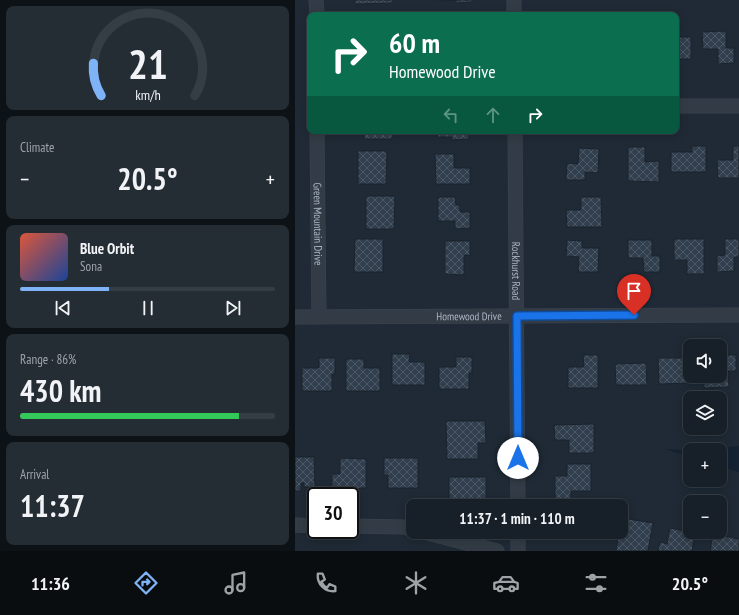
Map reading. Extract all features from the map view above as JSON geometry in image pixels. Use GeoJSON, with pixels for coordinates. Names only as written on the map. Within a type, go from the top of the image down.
{"type":"FeatureCollection","features":[{"type":"Feature","properties":{"kind":"street"},"geometry":{"type":"LineString","coordinates":[[316,0],[317,12]]}},
{"type":"Feature","properties":{"kind":"street"},"geometry":{"type":"LineString","coordinates":[[513,0],[514,12]]}},
{"type":"Feature","properties":{"kind":"street"},"geometry":{"type":"LineString","coordinates":[[679,106],[739,106]]}},
{"type":"Feature","properties":{"kind":"street","name":"Green Mountain Drive"},"geometry":{"type":"LineString","coordinates":[[317,134],[319,317]]}},
{"type":"Feature","properties":{"kind":"street","name":"Rockhurst Road"},"geometry":{"type":"LineString","coordinates":[[515,134],[518,499]]}},
{"type":"Feature","properties":{"kind":"street","name":"Homewood Drive"},"geometry":{"type":"LineString","coordinates":[[295,317],[739,315]]}},
{"type":"Feature","properties":{"kind":"street"},"geometry":{"type":"LineString","coordinates":[[295,525],[307,526]]}},
{"type":"Feature","properties":{"kind":"street"},"geometry":{"type":"LineString","coordinates":[[359,526],[406,527]]}},
{"type":"Feature","properties":{"kind":"street"},"geometry":{"type":"LineString","coordinates":[[450,539],[497,551]]}},
{"type":"Feature","properties":{"kind":"street"},"geometry":{"type":"LineString","coordinates":[[518,539],[518,551]]}},
{"type":"Feature","properties":{"kind":"water"},"geometry":{"type":"Polygon","coordinates":[[[739,446],[739,472],[727,468],[727,447],[739,446]]]}},
{"type":"Feature","properties":{"kind":"water"},"geometry":{"type":"Polygon","coordinates":[[[665,449],[683,450],[683,455],[665,449]]]}},
{"type":"Feature","properties":{"kind":"building"},"geometry":{"type":"Polygon","coordinates":[[[355,0],[393,0],[393,3],[355,4],[355,0]]]}},
{"type":"Feature","properties":{"kind":"building"},"geometry":{"type":"Polygon","coordinates":[[[456,0],[472,0],[472,2],[456,3],[456,0]]]}},
{"type":"Feature","properties":{"kind":"building"},"geometry":{"type":"Polygon","coordinates":[[[726,31],[726,48],[734,48],[734,63],[718,64],[718,49],[703,49],[702,32],[726,31]]]}},
{"type":"Feature","properties":{"kind":"building"},"geometry":{"type":"Polygon","coordinates":[[[679,37],[691,37],[691,59],[679,59],[679,37]]]}},
{"type":"Feature","properties":{"kind":"building"},"geometry":{"type":"Polygon","coordinates":[[[364,134],[392,134],[392,139],[364,139],[364,134]]]}},
{"type":"Feature","properties":{"kind":"building"},"geometry":{"type":"Polygon","coordinates":[[[438,134],[469,134],[469,139],[452,140],[452,137],[438,137],[438,134]]]}},
{"type":"Feature","properties":{"kind":"building"},"geometry":{"type":"Polygon","coordinates":[[[692,146],[706,146],[706,172],[671,172],[671,152],[692,152],[692,146]]]}},
{"type":"Feature","properties":{"kind":"building"},"geometry":{"type":"Polygon","coordinates":[[[733,146],[739,146],[739,178],[718,178],[717,160],[733,160],[733,146]]]}},
{"type":"Feature","properties":{"kind":"building"},"geometry":{"type":"Polygon","coordinates":[[[628,147],[645,147],[645,162],[659,161],[659,182],[628,181],[628,147]]]}},
{"type":"Feature","properties":{"kind":"building"},"geometry":{"type":"Polygon","coordinates":[[[579,148],[599,149],[598,173],[585,172],[585,180],[566,180],[567,163],[578,164],[579,148]]]}},
{"type":"Feature","properties":{"kind":"building"},"geometry":{"type":"Polygon","coordinates":[[[358,151],[387,151],[386,184],[358,184],[358,151]]]}},
{"type":"Feature","properties":{"kind":"building"},"geometry":{"type":"Polygon","coordinates":[[[435,154],[454,154],[454,168],[470,168],[470,184],[436,184],[435,154]]]}},
{"type":"Feature","properties":{"kind":"building"},"geometry":{"type":"Polygon","coordinates":[[[366,196],[395,196],[394,229],[366,229],[366,196]]]}},
{"type":"Feature","properties":{"kind":"building"},"geometry":{"type":"Polygon","coordinates":[[[438,197],[455,197],[456,205],[460,205],[460,212],[470,212],[470,228],[455,229],[455,221],[438,221],[438,197]]]}},
{"type":"Feature","properties":{"kind":"building"},"geometry":{"type":"Polygon","coordinates":[[[581,197],[601,197],[602,227],[567,227],[566,210],[581,210],[581,197]]]}},
{"type":"Feature","properties":{"kind":"building"},"geometry":{"type":"Polygon","coordinates":[[[355,239],[383,239],[383,272],[354,272],[355,239]]]}},
{"type":"Feature","properties":{"kind":"building"},"geometry":{"type":"Polygon","coordinates":[[[674,239],[704,239],[704,274],[687,274],[687,260],[674,260],[674,239]]]}},
{"type":"Feature","properties":{"kind":"building"},"geometry":{"type":"Polygon","coordinates":[[[725,239],[739,239],[739,257],[734,257],[734,271],[717,272],[717,256],[725,255],[725,239]]]}},
{"type":"Feature","properties":{"kind":"building"},"geometry":{"type":"Polygon","coordinates":[[[567,240],[582,241],[582,248],[599,248],[598,272],[578,272],[579,257],[566,256],[567,240]]]}},
{"type":"Feature","properties":{"kind":"building"},"geometry":{"type":"Polygon","coordinates":[[[628,240],[652,240],[652,256],[660,256],[660,272],[644,272],[643,258],[628,258],[628,240]]]}},
{"type":"Feature","properties":{"kind":"building"},"geometry":{"type":"Polygon","coordinates":[[[445,241],[470,241],[470,256],[464,255],[464,275],[445,274],[445,241]]]}},
{"type":"Feature","properties":{"kind":"building"},"geometry":{"type":"Polygon","coordinates":[[[392,354],[410,354],[409,362],[425,362],[425,385],[392,385],[392,354]]]}},
{"type":"Feature","properties":{"kind":"building"},"geometry":{"type":"Polygon","coordinates":[[[583,355],[598,355],[598,388],[568,388],[568,367],[584,367],[583,355]]]}},
{"type":"Feature","properties":{"kind":"building"},"geometry":{"type":"Polygon","coordinates":[[[727,355],[736,355],[736,371],[728,371],[729,387],[704,388],[704,383],[727,383],[727,355]]]}},
{"type":"Feature","properties":{"kind":"building"},"geometry":{"type":"Polygon","coordinates":[[[456,357],[472,357],[472,373],[469,373],[469,389],[439,389],[439,367],[456,367],[456,357]]]}},
{"type":"Feature","properties":{"kind":"building"},"geometry":{"type":"Polygon","coordinates":[[[319,358],[335,358],[335,374],[332,374],[332,391],[302,391],[302,368],[319,368],[319,358]]]}},
{"type":"Feature","properties":{"kind":"building"},"geometry":{"type":"Polygon","coordinates":[[[658,358],[683,358],[683,383],[692,383],[659,384],[658,358]]]}},
{"type":"Feature","properties":{"kind":"building"},"geometry":{"type":"Polygon","coordinates":[[[346,359],[364,359],[364,368],[380,368],[380,391],[346,391],[346,359]]]}},
{"type":"Feature","properties":{"kind":"building"},"geometry":{"type":"Polygon","coordinates":[[[646,363],[647,385],[616,385],[615,364],[646,363]]]}},
{"type":"Feature","properties":{"kind":"building"},"geometry":{"type":"Polygon","coordinates":[[[446,421],[485,421],[486,443],[478,443],[478,459],[447,459],[446,421]]]}},
{"type":"Feature","properties":{"kind":"building"},"geometry":{"type":"Polygon","coordinates":[[[594,424],[594,453],[569,453],[569,440],[555,440],[554,425],[594,424]]]}},
{"type":"Feature","properties":{"kind":"building"},"geometry":{"type":"Polygon","coordinates":[[[295,457],[314,457],[315,487],[304,487],[304,483],[301,483],[301,491],[295,491],[295,457]]]}},
{"type":"Feature","properties":{"kind":"building"},"geometry":{"type":"Polygon","coordinates":[[[340,458],[366,459],[366,488],[332,487],[332,474],[340,474],[340,458]]]}},
{"type":"Feature","properties":{"kind":"building"},"geometry":{"type":"Polygon","coordinates":[[[384,458],[418,458],[418,488],[388,488],[388,475],[384,475],[384,458]]]}},
{"type":"Feature","properties":{"kind":"building"},"geometry":{"type":"Polygon","coordinates":[[[567,464],[591,464],[591,491],[571,491],[571,499],[555,499],[555,476],[567,476],[567,464]]]}},
{"type":"Feature","properties":{"kind":"building"},"geometry":{"type":"Polygon","coordinates":[[[449,477],[486,477],[486,499],[449,499],[449,477]]]}},
{"type":"Feature","properties":{"kind":"building"},"geometry":{"type":"Polygon","coordinates":[[[628,519],[653,523],[648,551],[616,551],[618,539],[628,539],[628,519]]]}},
{"type":"Feature","properties":{"kind":"building"},"geometry":{"type":"Polygon","coordinates":[[[670,528],[683,531],[683,539],[694,539],[692,551],[658,551],[660,542],[667,544],[670,528]]]}},
{"type":"Feature","properties":{"kind":"building"},"geometry":{"type":"Polygon","coordinates":[[[727,537],[739,539],[739,551],[710,551],[712,539],[727,539],[727,537]]]}},
{"type":"Feature","properties":{"kind":"route"},"geometry":{"type":"LineString","coordinates":[[518,458],[517,316],[634,315]]}}]}
